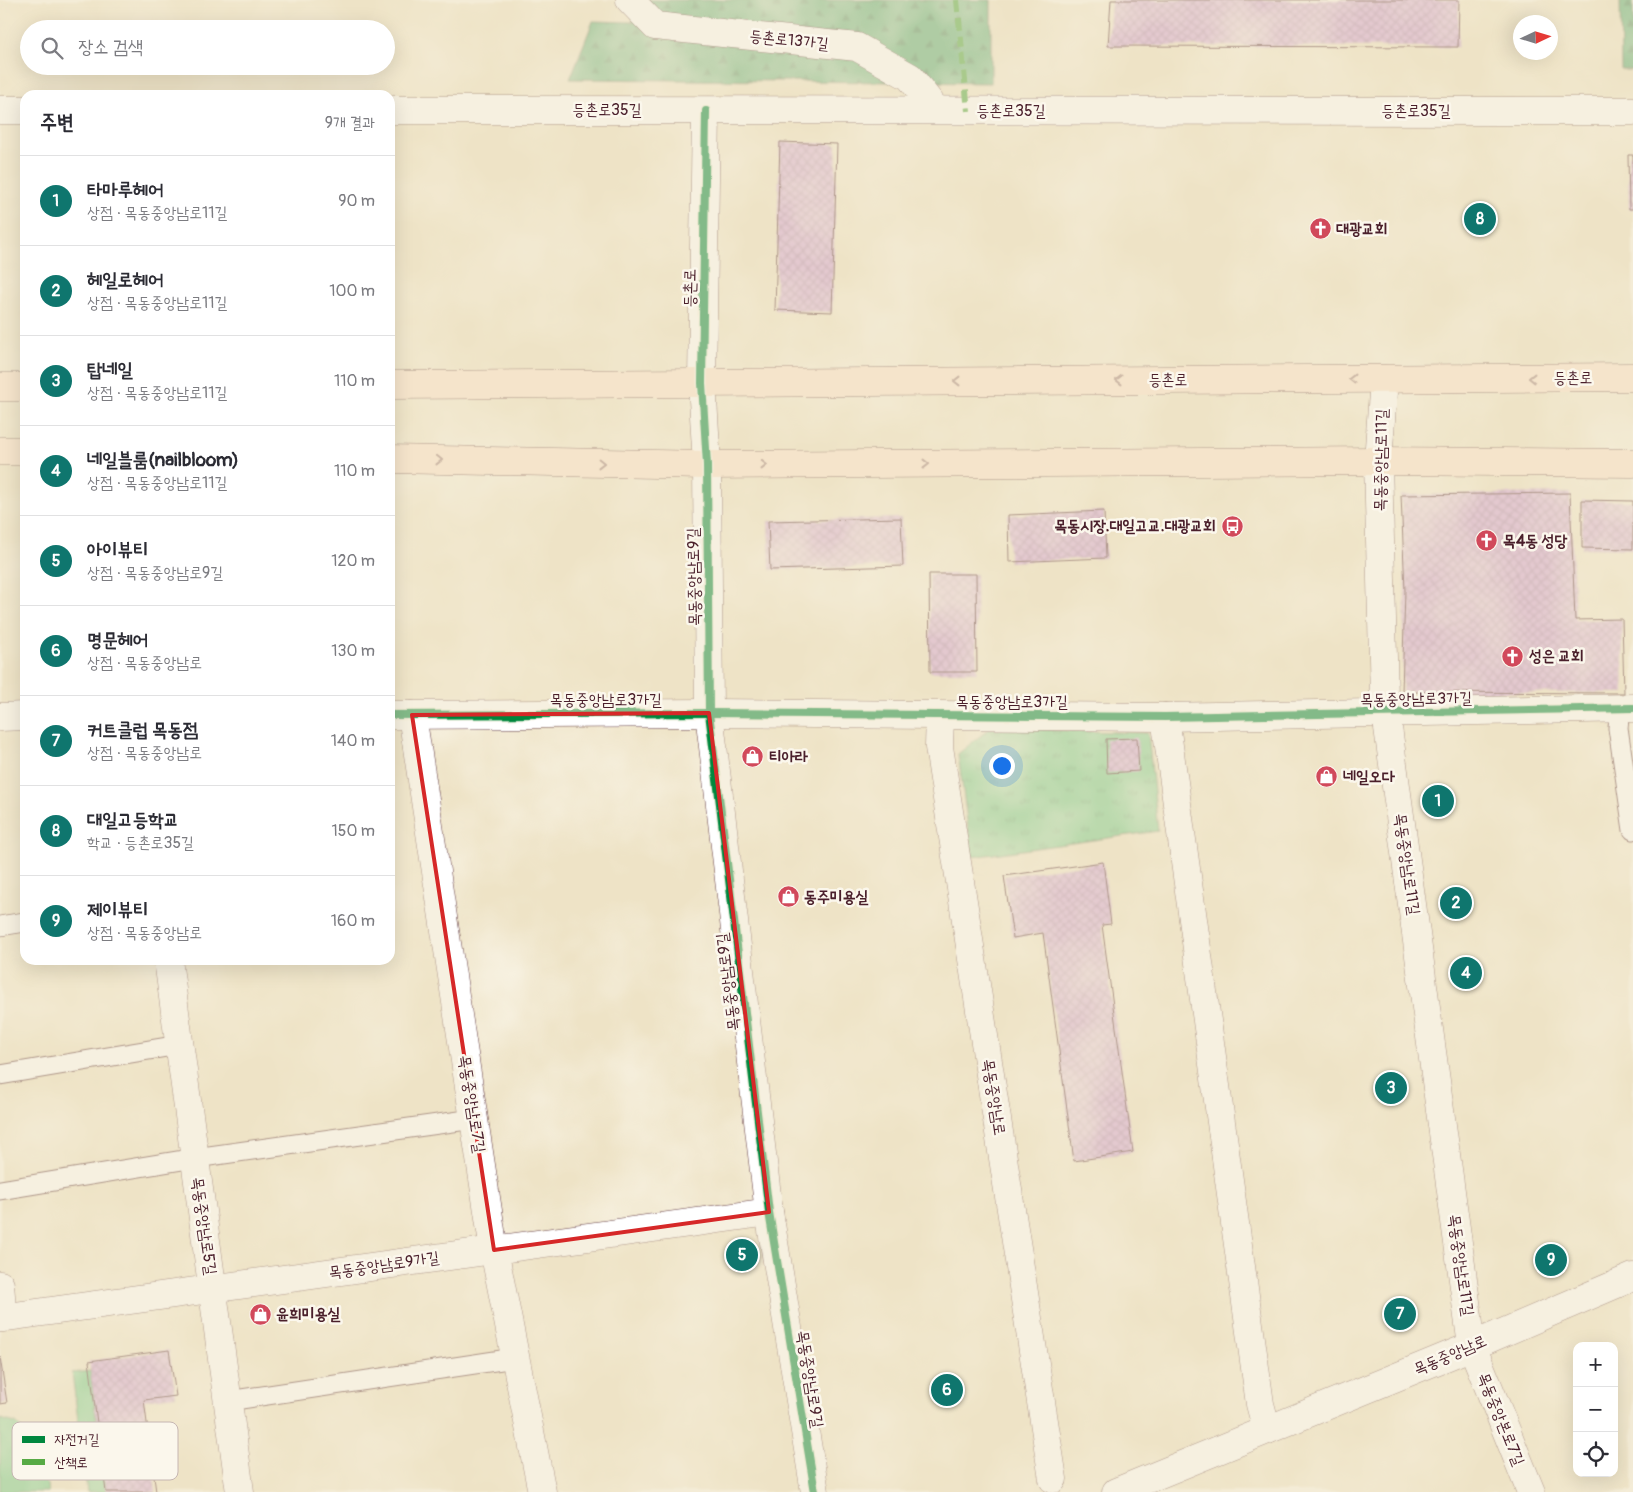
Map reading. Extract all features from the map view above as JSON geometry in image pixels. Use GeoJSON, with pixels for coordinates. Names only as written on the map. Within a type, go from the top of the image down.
{"type":"FeatureCollection","features":[{"type":"Feature","properties":{"kind":"main road","name":"등촌로"},"geometry":{"type":"LineString","coordinates":[[395,385],[1633,377]]}},
{"type":"Feature","properties":{"kind":"main road"},"geometry":{"type":"LineString","coordinates":[[0,388],[20,387]]}},
{"type":"Feature","properties":{"kind":"main road"},"geometry":{"type":"LineString","coordinates":[[0,451],[20,451]]}},
{"type":"Feature","properties":{"kind":"main road"},"geometry":{"type":"LineString","coordinates":[[395,459],[707,465],[1378,461],[1633,463]]}},
{"type":"Feature","properties":{"kind":"street","name":"등촌로13가길"},"geometry":{"type":"LineString","coordinates":[[630,0],[654,26],[857,47],[910,77],[936,110]]}},
{"type":"Feature","properties":{"kind":"street"},"geometry":{"type":"LineString","coordinates":[[0,110],[20,110]]}},
{"type":"Feature","properties":{"kind":"street","name":"등촌로35길"},"geometry":{"type":"LineString","coordinates":[[395,110],[1633,111]]}},
{"type":"Feature","properties":{"kind":"street","name":"등촌로"},"geometry":{"type":"LineString","coordinates":[[706,110],[702,383],[707,465]]}},
{"type":"Feature","properties":{"kind":"street","name":"목동중앙남로11길"},"geometry":{"type":"LineString","coordinates":[[1384,379],[1378,461],[1386,714],[1472,1346]]}},
{"type":"Feature","properties":{"kind":"street","name":"목동중앙남로9길"},"geometry":{"type":"LineString","coordinates":[[707,465],[710,713],[769,1212],[815,1492]]}},
{"type":"Feature","properties":{"kind":"street","name":"목동중앙남로3가길"},"geometry":{"type":"LineString","coordinates":[[401,715],[710,713],[1166,717],[1627,708]]}},
{"type":"Feature","properties":{"kind":"street","name":"목동중앙남로7길"},"geometry":{"type":"LineString","coordinates":[[401,715],[474,1119],[494,1250],[542,1492]]}},
{"type":"Feature","properties":{"kind":"street"},"geometry":{"type":"LineString","coordinates":[[0,716],[20,716]]}},
{"type":"Feature","properties":{"kind":"street","name":"목동중앙남로"},"geometry":{"type":"LineString","coordinates":[[940,716],[939,747],[1053,1479]]}},
{"type":"Feature","properties":{"kind":"street"},"geometry":{"type":"LineString","coordinates":[[1166,717],[1260,1404],[1267,1430]]}},
{"type":"Feature","properties":{"kind":"street","name":"목동중앙남로5길"},"geometry":{"type":"LineString","coordinates":[[169,965],[240,1492]]}},
{"type":"Feature","properties":{"kind":"street","name":"목동중앙남로9가길"},"geometry":{"type":"LineString","coordinates":[[2,1318],[769,1212]]}},
{"type":"Feature","properties":{"kind":"street","name":"목동중앙남로"},"geometry":{"type":"LineString","coordinates":[[1116,1492],[1472,1346],[1633,1277]]}},
{"type":"Feature","properties":{"kind":"street"},"geometry":{"type":"LineString","coordinates":[[0,1285],[2,1318]]}},
{"type":"Feature","properties":{"kind":"street","name":"목동중앙본로7길"},"geometry":{"type":"LineString","coordinates":[[1472,1346],[1531,1492]]}},
{"type":"Feature","properties":{"kind":"lane"},"geometry":{"type":"LineString","coordinates":[[1627,708],[1618,728],[1633,830]]}},
{"type":"Feature","properties":{"kind":"lane"},"geometry":{"type":"LineString","coordinates":[[0,926],[20,923]]}},
{"type":"Feature","properties":{"kind":"lane"},"geometry":{"type":"LineString","coordinates":[[0,1075],[179,1045]]}},
{"type":"Feature","properties":{"kind":"lane"},"geometry":{"type":"LineString","coordinates":[[0,1190],[194,1158],[474,1119]]}},
{"type":"Feature","properties":{"kind":"lane"},"geometry":{"type":"LineString","coordinates":[[228,1401],[515,1358]]}},
{"type":"Feature","properties":{"kind":"highlighted area"},"geometry":{"type":"Polygon","coordinates":[[[709,713],[769,1212],[494,1250],[412,715],[709,713]]]}},
{"type":"Feature","properties":{"kind":"green space"},"geometry":{"type":"Polygon","coordinates":[[[630,0],[991,0],[991,83],[570,79],[593,21],[633,22],[630,0]]]}},
{"type":"Feature","properties":{"kind":"green space"},"geometry":{"type":"Polygon","coordinates":[[[1620,0],[1633,0],[1633,70],[1621,70],[1620,0]]]}},
{"type":"Feature","properties":{"kind":"green space"},"geometry":{"type":"Polygon","coordinates":[[[990,728],[1148,733],[1158,831],[972,857],[958,754],[990,728]]]}},
{"type":"Feature","properties":{"kind":"green space"},"geometry":{"type":"Polygon","coordinates":[[[90,1371],[97,1422],[78,1422],[72,1373],[90,1371]]]}},
{"type":"Feature","properties":{"kind":"green space"},"geometry":{"type":"Polygon","coordinates":[[[0,1419],[12,1422],[12,1480],[46,1480],[48,1492],[0,1492],[0,1419]]]}},
{"type":"Feature","properties":{"kind":"green space"},"geometry":{"type":"Polygon","coordinates":[[[85,1480],[104,1480],[106,1492],[87,1492],[85,1480]]]}},
{"type":"Feature","properties":{"kind":"building"},"geometry":{"type":"Polygon","coordinates":[[[1111,0],[1459,0],[1458,47],[1108,46],[1111,0]]]}},
{"type":"Feature","properties":{"kind":"building"},"geometry":{"type":"Polygon","coordinates":[[[780,142],[837,144],[832,312],[775,310],[780,142]]]}},
{"type":"Feature","properties":{"kind":"building"},"geometry":{"type":"Polygon","coordinates":[[[1628,155],[1633,155],[1633,209],[1629,209],[1628,155]]]}},
{"type":"Feature","properties":{"kind":"building"},"geometry":{"type":"Polygon","coordinates":[[[1570,493],[1575,620],[1622,619],[1624,693],[1402,692],[1405,591],[1401,495],[1570,493]]]}},
{"type":"Feature","properties":{"kind":"building"},"geometry":{"type":"Polygon","coordinates":[[[1582,500],[1633,501],[1633,549],[1582,548],[1582,500]]]}},
{"type":"Feature","properties":{"kind":"building"},"geometry":{"type":"Polygon","coordinates":[[[1104,511],[1106,558],[1009,562],[1008,515],[1104,511]]]}},
{"type":"Feature","properties":{"kind":"building"},"geometry":{"type":"Polygon","coordinates":[[[901,518],[903,566],[770,570],[768,521],[901,518]]]}},
{"type":"Feature","properties":{"kind":"building"},"geometry":{"type":"Polygon","coordinates":[[[929,574],[976,574],[977,672],[930,672],[929,574]]]}},
{"type":"Feature","properties":{"kind":"building"},"geometry":{"type":"Polygon","coordinates":[[[1137,738],[1139,771],[1107,773],[1106,739],[1137,738]]]}},
{"type":"Feature","properties":{"kind":"building"},"geometry":{"type":"Polygon","coordinates":[[[1103,862],[1111,924],[1102,925],[1133,1152],[1074,1161],[1043,933],[1013,938],[1004,876],[1103,862]]]}},
{"type":"Feature","properties":{"kind":"building"},"geometry":{"type":"Polygon","coordinates":[[[169,1350],[176,1396],[144,1400],[147,1422],[97,1422],[89,1361],[169,1350]]]}},
{"type":"Feature","properties":{"kind":"building"},"geometry":{"type":"Polygon","coordinates":[[[0,1357],[7,1403],[0,1404],[0,1357]]]}},
{"type":"Feature","properties":{"kind":"building"},"geometry":{"type":"Polygon","coordinates":[[[104,1480],[154,1480],[156,1492],[106,1492],[104,1480]]]}},
{"type":"Feature","properties":{"kind":"marked path"},"geometry":{"type":"LineString","coordinates":[[957,0],[968,111]]}},
{"type":"Feature","properties":{"kind":"cycle path"},"geometry":{"type":"LineString","coordinates":[[706,111],[702,383],[707,465],[709,713],[769,1212],[815,1492]]}},
{"type":"Feature","properties":{"kind":"cycle path"},"geometry":{"type":"LineString","coordinates":[[395,715],[709,713],[1165,717],[1633,708]]}},
{"type":"Feature","properties":{"kind":"place","name":"대일고등학교"},"geometry":{"type":"Point","coordinates":[1480,219]}},
{"type":"Feature","properties":{"kind":"place","name":"대광교회"},"geometry":{"type":"Point","coordinates":[1320,229]}},
{"type":"Feature","properties":{"kind":"place","name":"목동시장.대일고교.대광교회"},"geometry":{"type":"Point","coordinates":[1232,526]}},
{"type":"Feature","properties":{"kind":"place","name":"목4동 성당"},"geometry":{"type":"Point","coordinates":[1487,541]}},
{"type":"Feature","properties":{"kind":"place","name":"성은 교회"},"geometry":{"type":"Point","coordinates":[1513,656]}},
{"type":"Feature","properties":{"kind":"place","name":"티아라"},"geometry":{"type":"Point","coordinates":[753,757]}},
{"type":"Feature","properties":{"kind":"place","name":"네일오다"},"geometry":{"type":"Point","coordinates":[1327,777]}},
{"type":"Feature","properties":{"kind":"place","name":"타마루헤어"},"geometry":{"type":"Point","coordinates":[1438,801]}},
{"type":"Feature","properties":{"kind":"place","name":"동주미용실"},"geometry":{"type":"Point","coordinates":[788,897]}},
{"type":"Feature","properties":{"kind":"place","name":"헤일로헤어"},"geometry":{"type":"Point","coordinates":[1456,903]}},
{"type":"Feature","properties":{"kind":"place","name":"네일블룸(nailbloom)"},"geometry":{"type":"Point","coordinates":[1466,973]}},
{"type":"Feature","properties":{"kind":"place","name":"탑네일"},"geometry":{"type":"Point","coordinates":[1391,1088]}},
{"type":"Feature","properties":{"kind":"place","name":"아이뷰티"},"geometry":{"type":"Point","coordinates":[742,1255]}},
{"type":"Feature","properties":{"kind":"place","name":"제이뷰티"},"geometry":{"type":"Point","coordinates":[1551,1260]}},
{"type":"Feature","properties":{"kind":"place","name":"윤희미용실"},"geometry":{"type":"Point","coordinates":[260,1314]}},
{"type":"Feature","properties":{"kind":"place","name":"커트클럽 목동점"},"geometry":{"type":"Point","coordinates":[1400,1314]}},
{"type":"Feature","properties":{"kind":"place","name":"명문헤어"},"geometry":{"type":"Point","coordinates":[947,1390]}}]}
